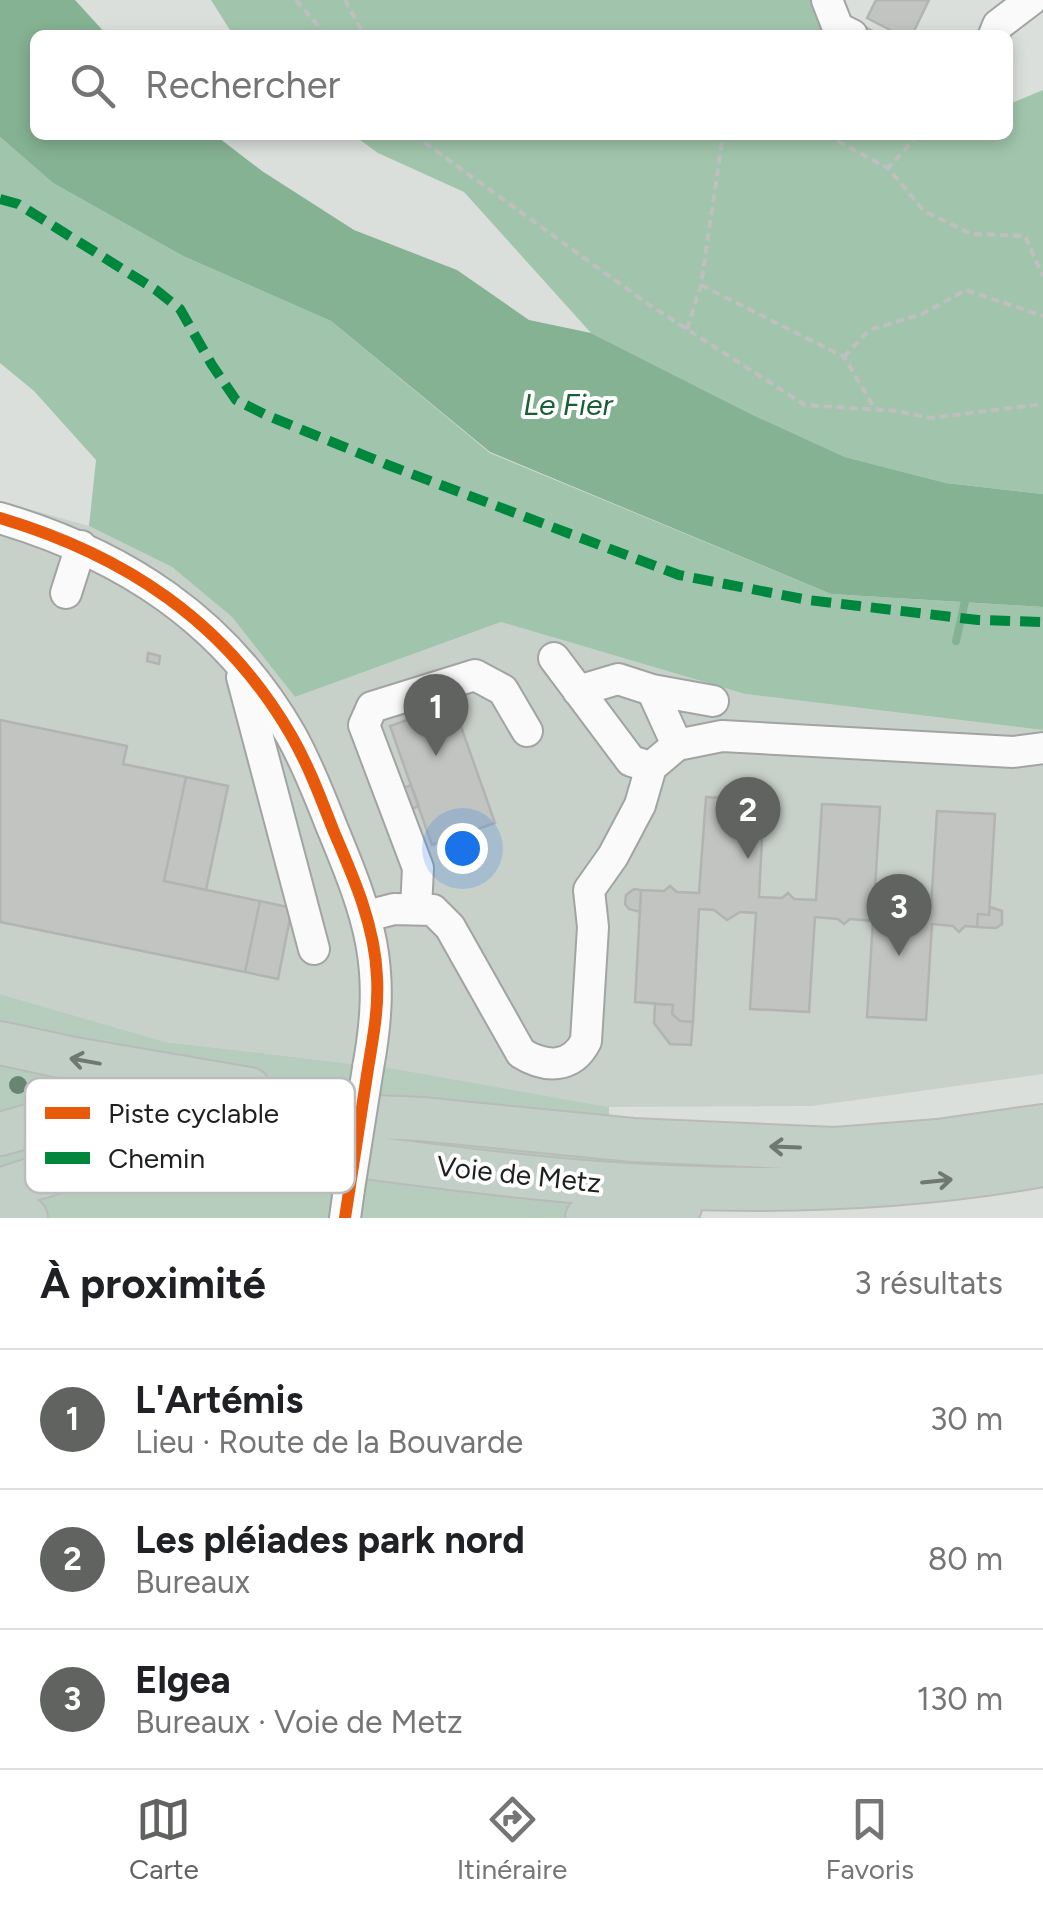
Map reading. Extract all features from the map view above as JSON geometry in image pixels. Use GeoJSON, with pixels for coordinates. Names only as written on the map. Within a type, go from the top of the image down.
{"type":"FeatureCollection","features":[{"type":"Feature","properties":{"kind":"highway"},"geometry":{"type":"LineString","coordinates":[[0,1042],[184,1078]]}},
{"type":"Feature","properties":{"kind":"highway"},"geometry":{"type":"LineString","coordinates":[[355,1107],[422,1119]]}},
{"type":"Feature","properties":{"kind":"highway"},"geometry":{"type":"LineString","coordinates":[[355,1116],[422,1119]]}},
{"type":"Feature","properties":{"kind":"highway","name":"Voie de Metz"},"geometry":{"type":"LineString","coordinates":[[422,1119],[633,1140],[835,1149],[1043,1126]]}},
{"type":"Feature","properties":{"kind":"highway"},"geometry":{"type":"LineString","coordinates":[[0,1134],[25,1127]]}},
{"type":"Feature","properties":{"kind":"highway","name":"Voie de Metz"},"geometry":{"type":"LineString","coordinates":[[355,1156],[583,1182],[840,1188],[958,1179],[1043,1165]]}},
{"type":"Feature","properties":{"kind":"highway","name":"Voie de Metz"},"geometry":{"type":"LineString","coordinates":[[0,1190],[25,1183]]}},
{"type":"Feature","properties":{"kind":"highway"},"geometry":{"type":"LineString","coordinates":[[586,1218],[840,1188]]}},
{"type":"Feature","properties":{"kind":"highway"},"geometry":{"type":"LineString","coordinates":[[0,1202],[26,1218]]}},
{"type":"Feature","properties":{"kind":"street"},"geometry":{"type":"LineString","coordinates":[[827,0],[842,30]]}},
{"type":"Feature","properties":{"kind":"street"},"geometry":{"type":"LineString","coordinates":[[996,30],[998,24],[1031,0],[1043,7]]}},
{"type":"Feature","properties":{"kind":"street"},"geometry":{"type":"LineString","coordinates":[[0,518],[82,546],[172,599],[238,662],[290,734],[309,770],[367,916],[378,980],[376,1025],[355,1152]]}},
{"type":"Feature","properties":{"kind":"street"},"geometry":{"type":"LineString","coordinates":[[66,594],[82,546]]}},
{"type":"Feature","properties":{"kind":"street"},"geometry":{"type":"LineString","coordinates":[[554,658],[630,761],[651,766]]}},
{"type":"Feature","properties":{"kind":"street"},"geometry":{"type":"LineString","coordinates":[[238,662],[314,949]]}},
{"type":"Feature","properties":{"kind":"street"},"geometry":{"type":"LineString","coordinates":[[416,910],[418,868],[364,725],[372,707],[475,675],[504,690],[527,731]]}},
{"type":"Feature","properties":{"kind":"street"},"geometry":{"type":"LineString","coordinates":[[578,691],[618,679],[652,690],[713,701]]}},
{"type":"Feature","properties":{"kind":"street"},"geometry":{"type":"LineString","coordinates":[[652,690],[677,745]]}},
{"type":"Feature","properties":{"kind":"street"},"geometry":{"type":"LineString","coordinates":[[367,916],[394,909],[433,910],[450,927],[521,1052],[540,1064],[562,1063],[580,1054],[586,1042],[593,926],[589,890],[613,856],[640,805],[651,766],[677,745],[722,736],[1013,752],[1043,748]]}},
{"type":"Feature","properties":{"kind":"path"},"geometry":{"type":"LineString","coordinates":[[296,0],[322,30]]}},
{"type":"Feature","properties":{"kind":"path"},"geometry":{"type":"LineString","coordinates":[[346,0],[361,30]]}},
{"type":"Feature","properties":{"kind":"path"},"geometry":{"type":"LineString","coordinates":[[421,140],[687,329],[805,405],[930,418],[1043,404]]}},
{"type":"Feature","properties":{"kind":"path"},"geometry":{"type":"LineString","coordinates":[[687,329],[702,285],[722,140]]}},
{"type":"Feature","properties":{"kind":"path"},"geometry":{"type":"LineString","coordinates":[[835,140],[888,168],[924,211],[970,234],[1025,236],[1043,276]]}},
{"type":"Feature","properties":{"kind":"path"},"geometry":{"type":"LineString","coordinates":[[888,168],[913,140]]}},
{"type":"Feature","properties":{"kind":"path"},"geometry":{"type":"LineString","coordinates":[[702,285],[844,357],[876,410]]}},
{"type":"Feature","properties":{"kind":"path"},"geometry":{"type":"LineString","coordinates":[[844,357],[869,330],[922,314],[966,290],[1043,316]]}},
{"type":"Feature","properties":{"kind":"shaded area"},"geometry":{"type":"Polygon","coordinates":[[[211,0],[820,0],[873,30],[230,30],[211,0]]]}},
{"type":"Feature","properties":{"kind":"shaded area"},"geometry":{"type":"Polygon","coordinates":[[[1043,90],[1043,494],[946,483],[845,457],[591,333],[464,192],[378,153],[360,140],[1013,140],[1013,103],[1043,90]]]}},
{"type":"Feature","properties":{"kind":"shaded area"},"geometry":{"type":"Polygon","coordinates":[[[0,137],[53,183],[183,256],[331,321],[490,453],[831,594],[1043,607],[1043,730],[745,694],[501,622],[295,697],[232,617],[172,567],[89,526],[96,460],[34,391],[0,363],[0,137]]]}},
{"type":"Feature","properties":{"kind":"shaded area"},"geometry":{"type":"Polygon","coordinates":[[[0,501],[89,526],[172,567],[232,617],[295,697],[501,622],[745,694],[1043,730],[1043,1074],[812,1106],[609,1107],[396,1069],[166,1042],[0,994],[0,501]]]}},
{"type":"Feature","properties":{"kind":"shaded area"},"geometry":{"type":"Polygon","coordinates":[[[0,994],[166,1042],[396,1069],[609,1107],[607,1218],[0,1218],[0,994]]]}},
{"type":"Feature","properties":{"kind":"water","name":"Le Fier"},"geometry":{"type":"Polygon","coordinates":[[[0,0],[75,0],[102,30],[30,30],[30,140],[222,140],[354,230],[457,270],[529,320],[591,333],[845,457],[946,483],[1043,494],[1043,607],[831,594],[490,452],[331,321],[183,256],[53,183],[0,137],[0,0]]]}},
{"type":"Feature","properties":{"kind":"building"},"geometry":{"type":"Polygon","coordinates":[[[876,0],[929,0],[914,30],[890,30],[867,18],[876,0]]]}},
{"type":"Feature","properties":{"kind":"building"},"geometry":{"type":"Polygon","coordinates":[[[148,653],[160,656],[159,664],[147,661],[148,653]]]}},
{"type":"Feature","properties":{"kind":"building"},"geometry":{"type":"Polygon","coordinates":[[[453,704],[495,823],[432,845],[390,726],[453,704]]]}},
{"type":"Feature","properties":{"kind":"building"},"geometry":{"type":"Polygon","coordinates":[[[0,720],[127,746],[123,764],[186,777],[164,881],[260,901],[245,972],[0,922],[0,720]]]}},
{"type":"Feature","properties":{"kind":"building"},"geometry":{"type":"Polygon","coordinates":[[[186,777],[228,786],[206,890],[164,881],[186,777]]]}},
{"type":"Feature","properties":{"kind":"building"},"geometry":{"type":"Polygon","coordinates":[[[411,785],[419,806],[411,809],[404,788],[411,785]]]}},
{"type":"Feature","properties":{"kind":"building"},"geometry":{"type":"Polygon","coordinates":[[[735,786],[743,791],[745,799],[723,798],[726,789],[735,786]]]}},
{"type":"Feature","properties":{"kind":"building"},"geometry":{"type":"Polygon","coordinates":[[[706,797],[764,801],[759,897],[782,898],[788,893],[794,899],[816,900],[822,804],[880,807],[874,904],[890,905],[902,897],[915,906],[931,907],[937,811],[995,814],[989,915],[978,914],[977,927],[965,926],[959,932],[953,926],[932,924],[926,1020],[867,1017],[873,921],[850,919],[844,924],[838,919],[815,917],[809,1012],[750,1009],[756,913],[740,912],[727,920],[714,910],[699,909],[693,1022],[680,1021],[672,1014],[673,1005],[635,1002],[641,890],[664,891],[670,886],[677,892],[699,893],[706,797]]]}},
{"type":"Feature","properties":{"kind":"building"},"geometry":{"type":"Polygon","coordinates":[[[634,889],[641,890],[640,912],[625,904],[626,895],[634,889]]]}},
{"type":"Feature","properties":{"kind":"building"},"geometry":{"type":"Polygon","coordinates":[[[260,901],[292,908],[278,979],[245,972],[260,901]]]}},
{"type":"Feature","properties":{"kind":"building"},"geometry":{"type":"Polygon","coordinates":[[[990,907],[1002,911],[1002,924],[996,928],[977,927],[978,914],[989,915],[990,907]]]}},
{"type":"Feature","properties":{"kind":"building"},"geometry":{"type":"Polygon","coordinates":[[[655,1004],[673,1005],[672,1014],[680,1021],[693,1022],[691,1045],[670,1044],[654,1023],[655,1004]]]}},
{"type":"Feature","properties":{"kind":"waterway"},"geometry":{"type":"LineString","coordinates":[[956,641],[966,597]]}},
{"type":"Feature","properties":{"kind":"marked path"},"geometry":{"type":"LineString","coordinates":[[0,199],[18,204],[180,309],[236,400],[388,465],[679,575],[808,600],[978,620],[1043,622]]}},
{"type":"Feature","properties":{"kind":"cycle path"},"geometry":{"type":"LineString","coordinates":[[0,518],[88,551],[167,598],[235,658],[265,694],[291,735],[356,885],[375,958],[375,1026],[355,1154]]}},
{"type":"Feature","properties":{"kind":"cycle path"},"geometry":{"type":"LineString","coordinates":[[345,1218],[349,1193]]}},
{"type":"Feature","properties":{"kind":"place","name":"L'Artémis"},"geometry":{"type":"Point","coordinates":[436,756]}},
{"type":"Feature","properties":{"kind":"place","name":"Les pléiades park nord"},"geometry":{"type":"Point","coordinates":[748,859]}},
{"type":"Feature","properties":{"kind":"place","name":"Elgea"},"geometry":{"type":"Point","coordinates":[899,956]}}]}
